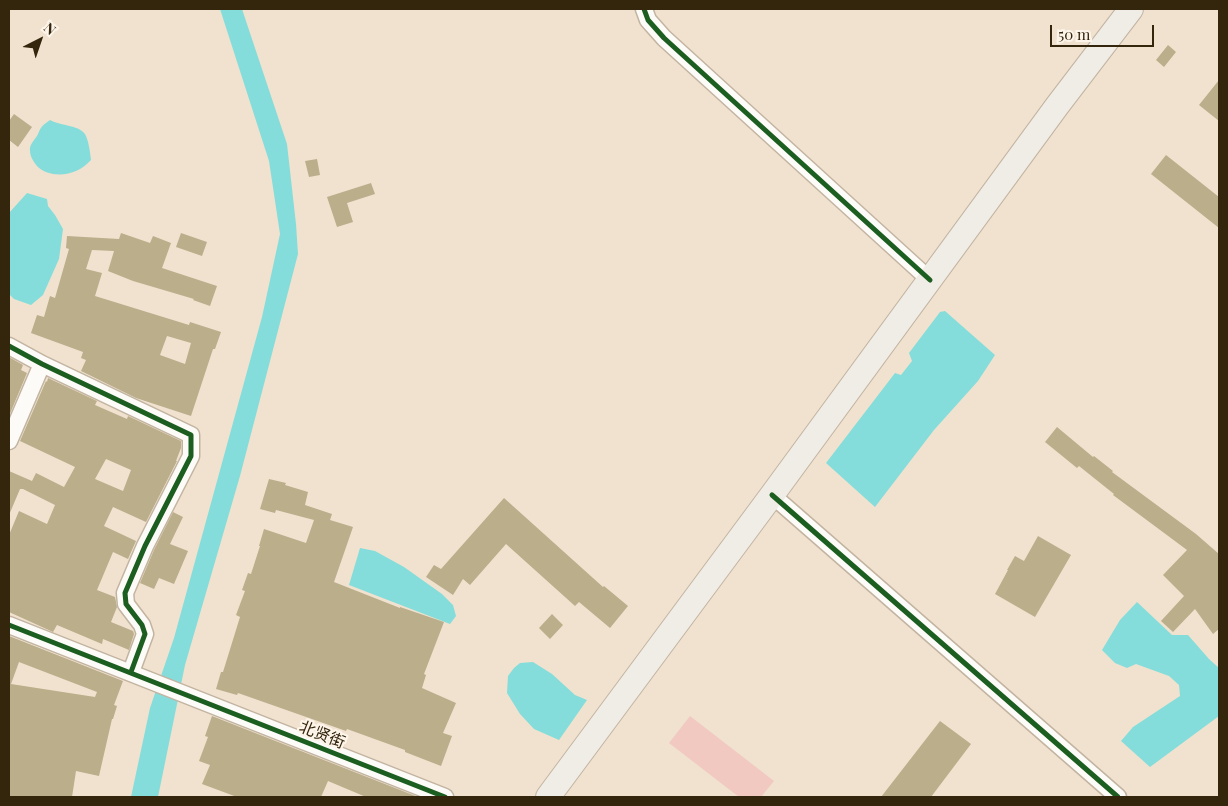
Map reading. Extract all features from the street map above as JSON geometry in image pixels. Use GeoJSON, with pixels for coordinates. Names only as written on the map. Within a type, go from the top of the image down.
{"type":"FeatureCollection","features":[{"type":"Feature","properties":{"kind":"main road"},"geometry":{"type":"LineString","coordinates":[[548,797],[1131,9]]}},
{"type":"Feature","properties":{"kind":"street"},"geometry":{"type":"LineString","coordinates":[[644,9],[648,20],[664,38],[930,280]]}},
{"type":"Feature","properties":{"kind":"street"},"geometry":{"type":"LineString","coordinates":[[9,346],[42,364],[191,435],[191,456],[145,546],[125,593],[126,604],[142,625],[145,634],[131,672],[9,625]]}},
{"type":"Feature","properties":{"kind":"street"},"geometry":{"type":"LineString","coordinates":[[9,442],[42,364]]}},
{"type":"Feature","properties":{"kind":"street"},"geometry":{"type":"LineString","coordinates":[[772,495],[1118,797]]}},
{"type":"Feature","properties":{"kind":"street","name":"北贤街"},"geometry":{"type":"LineString","coordinates":[[131,672],[445,797]]}},
{"type":"Feature","properties":{"kind":"shaded area"},"geometry":{"type":"Polygon","coordinates":[[[690,716],[774,781],[761,797],[739,797],[669,743],[690,716]]]}},
{"type":"Feature","properties":{"kind":"water"},"geometry":{"type":"Polygon","coordinates":[[[220,9],[242,9],[287,144],[298,254],[240,476],[185,665],[158,797],[131,797],[150,708],[174,638],[262,317],[280,234],[269,161],[220,9]]]}},
{"type":"Feature","properties":{"kind":"water"},"geometry":{"type":"Polygon","coordinates":[[[50,120],[84,132],[91,160],[83,167],[74,172],[53,174],[42,170],[34,162],[30,154],[30,146],[41,127],[50,120]]]}},
{"type":"Feature","properties":{"kind":"water"},"geometry":{"type":"Polygon","coordinates":[[[27,193],[47,199],[48,206],[63,229],[59,259],[43,295],[31,305],[14,299],[9,294],[9,213],[27,193]]]}},
{"type":"Feature","properties":{"kind":"water"},"geometry":{"type":"Polygon","coordinates":[[[945,311],[995,355],[978,381],[934,430],[875,507],[826,463],[895,373],[901,375],[912,361],[909,353],[940,312],[945,311]]]}},
{"type":"Feature","properties":{"kind":"water"},"geometry":{"type":"Polygon","coordinates":[[[360,548],[375,551],[404,567],[442,594],[453,605],[456,616],[450,624],[349,585],[360,548]]]}},
{"type":"Feature","properties":{"kind":"water"},"geometry":{"type":"Polygon","coordinates":[[[1137,602],[1172,635],[1188,635],[1219,668],[1219,716],[1150,767],[1121,741],[1133,727],[1180,696],[1179,685],[1169,676],[1136,664],[1127,668],[1115,663],[1102,650],[1120,620],[1137,602]]]}},
{"type":"Feature","properties":{"kind":"water"},"geometry":{"type":"Polygon","coordinates":[[[533,662],[552,674],[575,695],[587,700],[559,740],[534,729],[520,714],[507,693],[508,676],[514,668],[520,663],[533,662]]]}},
{"type":"Feature","properties":{"kind":"building"},"geometry":{"type":"Polygon","coordinates":[[[1168,45],[1176,52],[1164,67],[1156,60],[1168,45]]]}},
{"type":"Feature","properties":{"kind":"building"},"geometry":{"type":"Polygon","coordinates":[[[1219,80],[1219,121],[1199,105],[1219,80]]]}},
{"type":"Feature","properties":{"kind":"building"},"geometry":{"type":"Polygon","coordinates":[[[14,114],[32,127],[18,147],[9,140],[9,121],[14,114]]]}},
{"type":"Feature","properties":{"kind":"building"},"geometry":{"type":"Polygon","coordinates":[[[1166,155],[1219,197],[1219,228],[1151,174],[1166,155]]]}},
{"type":"Feature","properties":{"kind":"building"},"geometry":{"type":"Polygon","coordinates":[[[317,159],[320,175],[309,177],[305,161],[317,159]]]}},
{"type":"Feature","properties":{"kind":"building"},"geometry":{"type":"Polygon","coordinates":[[[371,183],[375,194],[347,203],[353,222],[337,227],[327,197],[371,183]]]}},
{"type":"Feature","properties":{"kind":"building"},"geometry":{"type":"Polygon","coordinates":[[[121,233],[150,243],[153,236],[171,243],[162,268],[217,286],[210,306],[194,299],[133,281],[108,271],[114,251],[92,250],[86,269],[102,273],[95,296],[189,325],[190,322],[221,332],[215,349],[213,349],[191,416],[136,398],[81,371],[86,360],[81,358],[83,352],[31,333],[37,315],[44,317],[50,296],[55,298],[69,249],[66,248],[67,236],[119,239],[121,233]],[[167,336],[160,355],[185,364],[191,343],[167,336]]]}},
{"type":"Feature","properties":{"kind":"building"},"geometry":{"type":"Polygon","coordinates":[[[181,233],[207,242],[202,256],[176,247],[181,233]]]}},
{"type":"Feature","properties":{"kind":"building"},"geometry":{"type":"Polygon","coordinates":[[[9,357],[23,365],[21,370],[27,373],[9,416],[9,357]]]}},
{"type":"Feature","properties":{"kind":"building"},"geometry":{"type":"Polygon","coordinates":[[[48,378],[97,401],[95,405],[127,419],[128,416],[181,441],[177,461],[146,522],[113,507],[104,526],[136,541],[128,559],[113,552],[97,590],[115,597],[117,607],[111,622],[133,631],[134,634],[129,650],[103,639],[102,644],[57,625],[53,632],[9,612],[9,535],[19,511],[47,524],[55,505],[20,489],[9,515],[9,471],[32,481],[36,473],[64,487],[75,467],[20,441],[48,378]],[[106,459],[95,479],[123,491],[131,470],[106,459]]]}},
{"type":"Feature","properties":{"kind":"building"},"geometry":{"type":"Polygon","coordinates":[[[1057,427],[1112,472],[1196,534],[1219,554],[1219,629],[1213,634],[1195,609],[1173,632],[1161,621],[1184,596],[1163,575],[1187,550],[1045,442],[1057,427]]]}},
{"type":"Feature","properties":{"kind":"building"},"geometry":{"type":"Polygon","coordinates":[[[269,479],[286,483],[285,485],[308,492],[305,505],[332,514],[330,520],[353,527],[334,582],[400,608],[444,622],[424,674],[426,675],[422,688],[456,703],[443,733],[452,736],[441,766],[405,752],[405,750],[347,729],[346,731],[238,693],[237,695],[216,689],[240,617],[236,615],[245,591],[242,590],[248,573],[251,574],[264,529],[306,543],[314,520],[276,510],[275,513],[260,509],[269,479]]]}},
{"type":"Feature","properties":{"kind":"building"},"geometry":{"type":"Polygon","coordinates":[[[504,498],[603,587],[628,606],[610,628],[579,602],[575,606],[506,544],[470,585],[463,579],[453,595],[426,577],[434,565],[441,569],[504,498]]]}},
{"type":"Feature","properties":{"kind":"building"},"geometry":{"type":"Polygon","coordinates":[[[173,512],[183,517],[170,544],[188,551],[174,584],[159,578],[154,589],[140,583],[173,512]]]}},
{"type":"Feature","properties":{"kind":"building"},"geometry":{"type":"Polygon","coordinates":[[[1038,536],[1071,555],[1035,617],[995,594],[1015,556],[1024,561],[1038,536]]]}},
{"type":"Feature","properties":{"kind":"building"},"geometry":{"type":"Polygon","coordinates":[[[552,614],[563,625],[550,639],[539,628],[552,614]]]}},
{"type":"Feature","properties":{"kind":"building"},"geometry":{"type":"Polygon","coordinates":[[[9,636],[123,681],[114,705],[117,706],[112,719],[99,776],[76,771],[72,797],[9,797],[9,636]],[[19,662],[11,684],[95,697],[97,692],[19,662]]]}},
{"type":"Feature","properties":{"kind":"building"},"geometry":{"type":"Polygon","coordinates":[[[212,716],[418,797],[366,797],[328,781],[321,797],[237,797],[202,784],[210,765],[199,761],[208,737],[205,736],[212,716]]]}},
{"type":"Feature","properties":{"kind":"building"},"geometry":{"type":"Polygon","coordinates":[[[940,721],[971,744],[931,797],[881,797],[940,721]]]}},
{"type":"Feature","properties":{"kind":"cycle path"},"geometry":{"type":"LineString","coordinates":[[644,9],[648,20],[664,38],[930,280]]}},
{"type":"Feature","properties":{"kind":"cycle path"},"geometry":{"type":"LineString","coordinates":[[9,346],[42,364],[191,435],[191,456],[145,546],[125,593],[126,604],[142,625],[145,634],[131,672]]}},
{"type":"Feature","properties":{"kind":"cycle path"},"geometry":{"type":"LineString","coordinates":[[772,495],[1118,797]]}},
{"type":"Feature","properties":{"kind":"cycle path"},"geometry":{"type":"LineString","coordinates":[[9,625],[445,797]]}}]}
